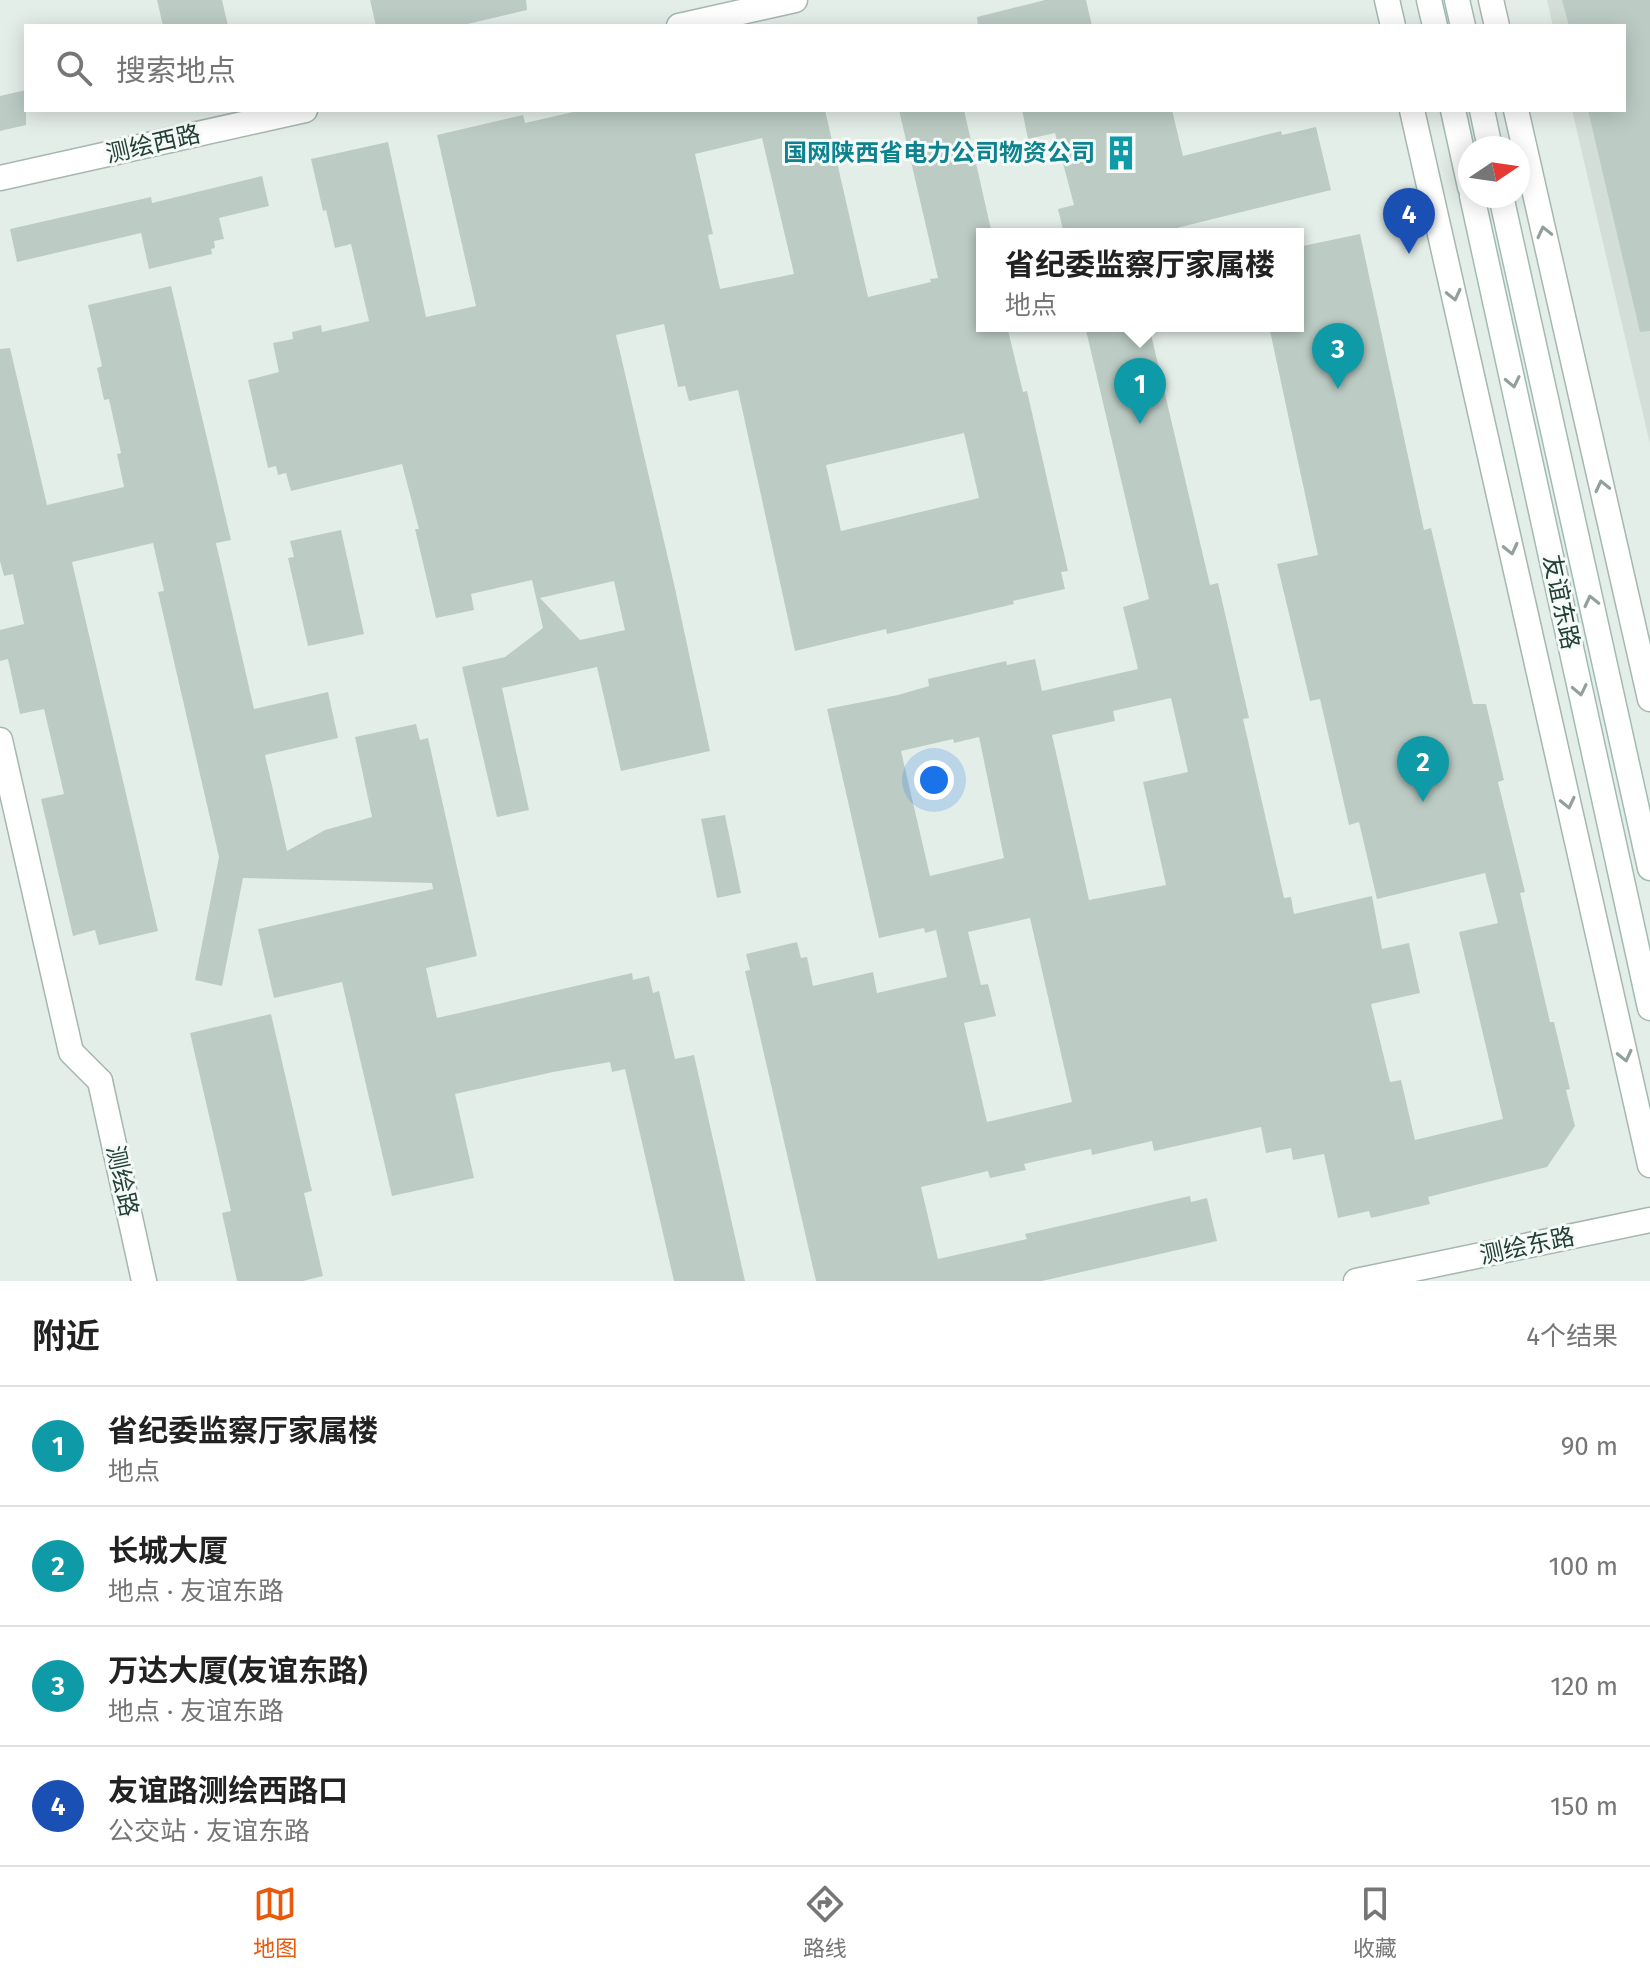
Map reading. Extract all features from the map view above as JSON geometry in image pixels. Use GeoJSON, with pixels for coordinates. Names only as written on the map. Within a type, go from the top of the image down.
{"type":"FeatureCollection","features":[{"type":"Feature","properties":{"kind":"street"},"geometry":{"type":"LineString","coordinates":[[688,24],[795,0]]}},
{"type":"Feature","properties":{"kind":"street"},"geometry":{"type":"LineString","coordinates":[[1387,0],[1393,24]]}},
{"type":"Feature","properties":{"kind":"street"},"geometry":{"type":"LineString","coordinates":[[1429,0],[1435,24]]}},
{"type":"Feature","properties":{"kind":"street"},"geometry":{"type":"LineString","coordinates":[[1457,0],[1463,24]]}},
{"type":"Feature","properties":{"kind":"street"},"geometry":{"type":"LineString","coordinates":[[1491,0],[1497,24]]}},
{"type":"Feature","properties":{"kind":"street","name":"测绘西路"},"geometry":{"type":"LineString","coordinates":[[0,178],[296,112]]}},
{"type":"Feature","properties":{"kind":"street"},"geometry":{"type":"LineString","coordinates":[[1412,112],[1650,1165]]}},
{"type":"Feature","properties":{"kind":"street"},"geometry":{"type":"LineString","coordinates":[[1453,112],[1459,136]]}},
{"type":"Feature","properties":{"kind":"street"},"geometry":{"type":"LineString","coordinates":[[1482,112],[1487,136]]}},
{"type":"Feature","properties":{"kind":"street"},"geometry":{"type":"LineString","coordinates":[[1516,112],[1650,699]]}},
{"type":"Feature","properties":{"kind":"street","name":"友谊东路"},"geometry":{"type":"LineString","coordinates":[[1475,208],[1650,1008]]}},
{"type":"Feature","properties":{"kind":"street","name":"友谊东路"},"geometry":{"type":"LineString","coordinates":[[1504,208],[1650,868]]}},
{"type":"Feature","properties":{"kind":"street","name":"测绘路"},"geometry":{"type":"LineString","coordinates":[[0,740],[71,1052],[100,1081],[144,1281]]}},
{"type":"Feature","properties":{"kind":"street","name":"测绘东路"},"geometry":{"type":"LineString","coordinates":[[1356,1281],[1650,1220]]}},
{"type":"Feature","properties":{"kind":"shaded area"},"geometry":{"type":"Polygon","coordinates":[[[1547,0],[1650,0],[1650,444],[1572,112],[1626,112],[1626,24],[1553,24],[1547,0]]]}},
{"type":"Feature","properties":{"kind":"building"},"geometry":{"type":"Polygon","coordinates":[[[157,0],[222,0],[228,24],[163,24],[157,0]]]}},
{"type":"Feature","properties":{"kind":"building"},"geometry":{"type":"Polygon","coordinates":[[[370,0],[526,0],[527,10],[468,24],[376,24],[370,0]]]}},
{"type":"Feature","properties":{"kind":"building"},"geometry":{"type":"Polygon","coordinates":[[[1045,0],[1086,0],[1092,24],[978,24],[977,17],[1045,0]]]}},
{"type":"Feature","properties":{"kind":"building"},"geometry":{"type":"Polygon","coordinates":[[[1562,0],[1650,0],[1650,331],[1640,332],[1588,112],[1626,112],[1626,24],[1568,24],[1562,0]]]}},
{"type":"Feature","properties":{"kind":"building"},"geometry":{"type":"Polygon","coordinates":[[[24,90],[26,125],[0,131],[0,96],[24,90]]]}},
{"type":"Feature","properties":{"kind":"building"},"geometry":{"type":"Polygon","coordinates":[[[573,112],[825,112],[868,297],[938,278],[899,112],[964,112],[991,228],[976,228],[976,332],[1008,332],[1023,392],[1027,391],[1068,571],[1061,572],[1065,589],[887,634],[886,629],[795,651],[738,390],[689,401],[685,386],[678,387],[664,324],[616,335],[710,751],[621,771],[597,667],[502,688],[529,810],[497,817],[462,667],[505,657],[543,628],[532,580],[471,594],[474,610],[436,618],[415,529],[419,529],[402,464],[291,491],[286,473],[278,475],[276,466],[268,468],[248,380],[279,372],[273,343],[293,339],[292,332],[321,325],[322,332],[369,321],[351,244],[335,248],[311,159],[388,142],[426,317],[476,306],[437,135],[523,115],[525,123],[573,112]],[[762,138],[695,154],[713,234],[708,235],[720,289],[794,274],[762,138]],[[964,433],[826,465],[841,531],[979,498],[964,433]],[[614,581],[540,598],[580,640],[625,630],[614,581]]]}},
{"type":"Feature","properties":{"kind":"building"},"geometry":{"type":"Polygon","coordinates":[[[1022,112],[1172,112],[1183,156],[1281,131],[1282,135],[1316,127],[1331,190],[1176,228],[1063,228],[1058,209],[1074,205],[1055,133],[1028,139],[1022,112]]]}},
{"type":"Feature","properties":{"kind":"building"},"geometry":{"type":"Polygon","coordinates":[[[262,176],[269,206],[219,218],[224,239],[214,241],[212,254],[149,269],[141,233],[17,262],[10,229],[151,197],[152,203],[262,176]]]}},
{"type":"Feature","properties":{"kind":"building"},"geometry":{"type":"Polygon","coordinates":[[[1360,234],[1424,530],[1431,528],[1473,704],[1486,704],[1504,780],[1498,782],[1525,892],[1520,893],[1550,1022],[1554,1022],[1570,1089],[1566,1090],[1575,1126],[1547,1167],[1428,1197],[1430,1204],[1371,1218],[1369,1211],[1338,1218],[1324,1154],[1293,1160],[1291,1148],[1266,1153],[1261,1127],[1154,1151],[1152,1141],[1092,1155],[1091,1149],[1024,1164],[1026,1170],[990,1178],[988,1171],[921,1187],[938,1259],[1027,1239],[1025,1234],[1190,1196],[1191,1202],[1207,1198],[1217,1241],[1042,1281],[816,1281],[745,971],[750,970],[746,954],[797,942],[801,958],[807,957],[813,986],[873,972],[877,993],[947,977],[936,930],[925,933],[924,928],[879,938],[827,709],[898,695],[929,686],[928,679],[1006,661],[1007,665],[1035,659],[1042,691],[1138,669],[1123,607],[1149,599],[1086,332],[1150,332],[1210,585],[1218,583],[1249,718],[1243,719],[1284,898],[1291,897],[1294,914],[1372,896],[1382,949],[1409,943],[1420,993],[1371,1004],[1390,1082],[1401,1080],[1415,1140],[1503,1119],[1459,932],[1498,923],[1485,873],[1377,899],[1359,822],[1349,825],[1320,699],[1310,701],[1277,564],[1318,555],[1270,332],[1304,332],[1304,246],[1360,234]],[[1171,698],[1113,711],[1115,721],[1052,735],[1089,900],[1166,885],[1143,782],[1188,772],[1171,698]],[[979,737],[954,743],[953,739],[901,751],[930,876],[1004,858],[979,737]],[[1030,918],[968,932],[981,985],[988,984],[996,1016],[964,1023],[987,1122],[1072,1102],[1030,918]]]}},
{"type":"Feature","properties":{"kind":"building"},"geometry":{"type":"Polygon","coordinates":[[[171,286],[231,540],[216,543],[254,709],[328,692],[338,738],[265,755],[287,851],[325,830],[372,817],[355,737],[416,724],[420,740],[428,738],[477,956],[426,968],[437,1018],[632,973],[633,980],[649,976],[653,993],[659,991],[675,1059],[694,1055],[745,1281],[674,1281],[625,1069],[612,1072],[610,1062],[455,1094],[474,1178],[392,1196],[342,982],[274,998],[258,929],[433,889],[432,883],[243,878],[222,986],[195,980],[219,857],[158,592],[164,591],[153,543],[72,562],[158,931],[99,945],[95,930],[73,936],[41,799],[64,794],[44,709],[20,714],[8,659],[0,661],[0,630],[24,624],[13,574],[4,576],[0,561],[0,349],[10,348],[47,505],[124,487],[117,454],[121,453],[109,399],[104,400],[97,368],[102,366],[88,305],[171,286]]]}},
{"type":"Feature","properties":{"kind":"building"},"geometry":{"type":"Polygon","coordinates":[[[341,530],[364,634],[308,646],[288,558],[294,557],[290,541],[341,530]]]}},
{"type":"Feature","properties":{"kind":"building"},"geometry":{"type":"Polygon","coordinates":[[[725,815],[741,893],[717,898],[701,819],[725,815]]]}},
{"type":"Feature","properties":{"kind":"building"},"geometry":{"type":"Polygon","coordinates":[[[271,1014],[312,1191],[304,1193],[323,1276],[303,1281],[237,1281],[222,1213],[231,1211],[190,1033],[271,1014]]]}},
{"type":"Feature","properties":{"kind":"place","name":"国网陕西省电力公司物资公司"},"geometry":{"type":"Point","coordinates":[1121,153]}},
{"type":"Feature","properties":{"kind":"place","name":"友谊路测绘西路口"},"geometry":{"type":"Point","coordinates":[1409,254]}},
{"type":"Feature","properties":{"kind":"place","name":"万达大厦(友谊东路)"},"geometry":{"type":"Point","coordinates":[1338,389]}},
{"type":"Feature","properties":{"kind":"place","name":"省纪委监察厅家属楼"},"geometry":{"type":"Point","coordinates":[1140,424]}},
{"type":"Feature","properties":{"kind":"place","name":"长城大厦"},"geometry":{"type":"Point","coordinates":[1423,802]}}]}
